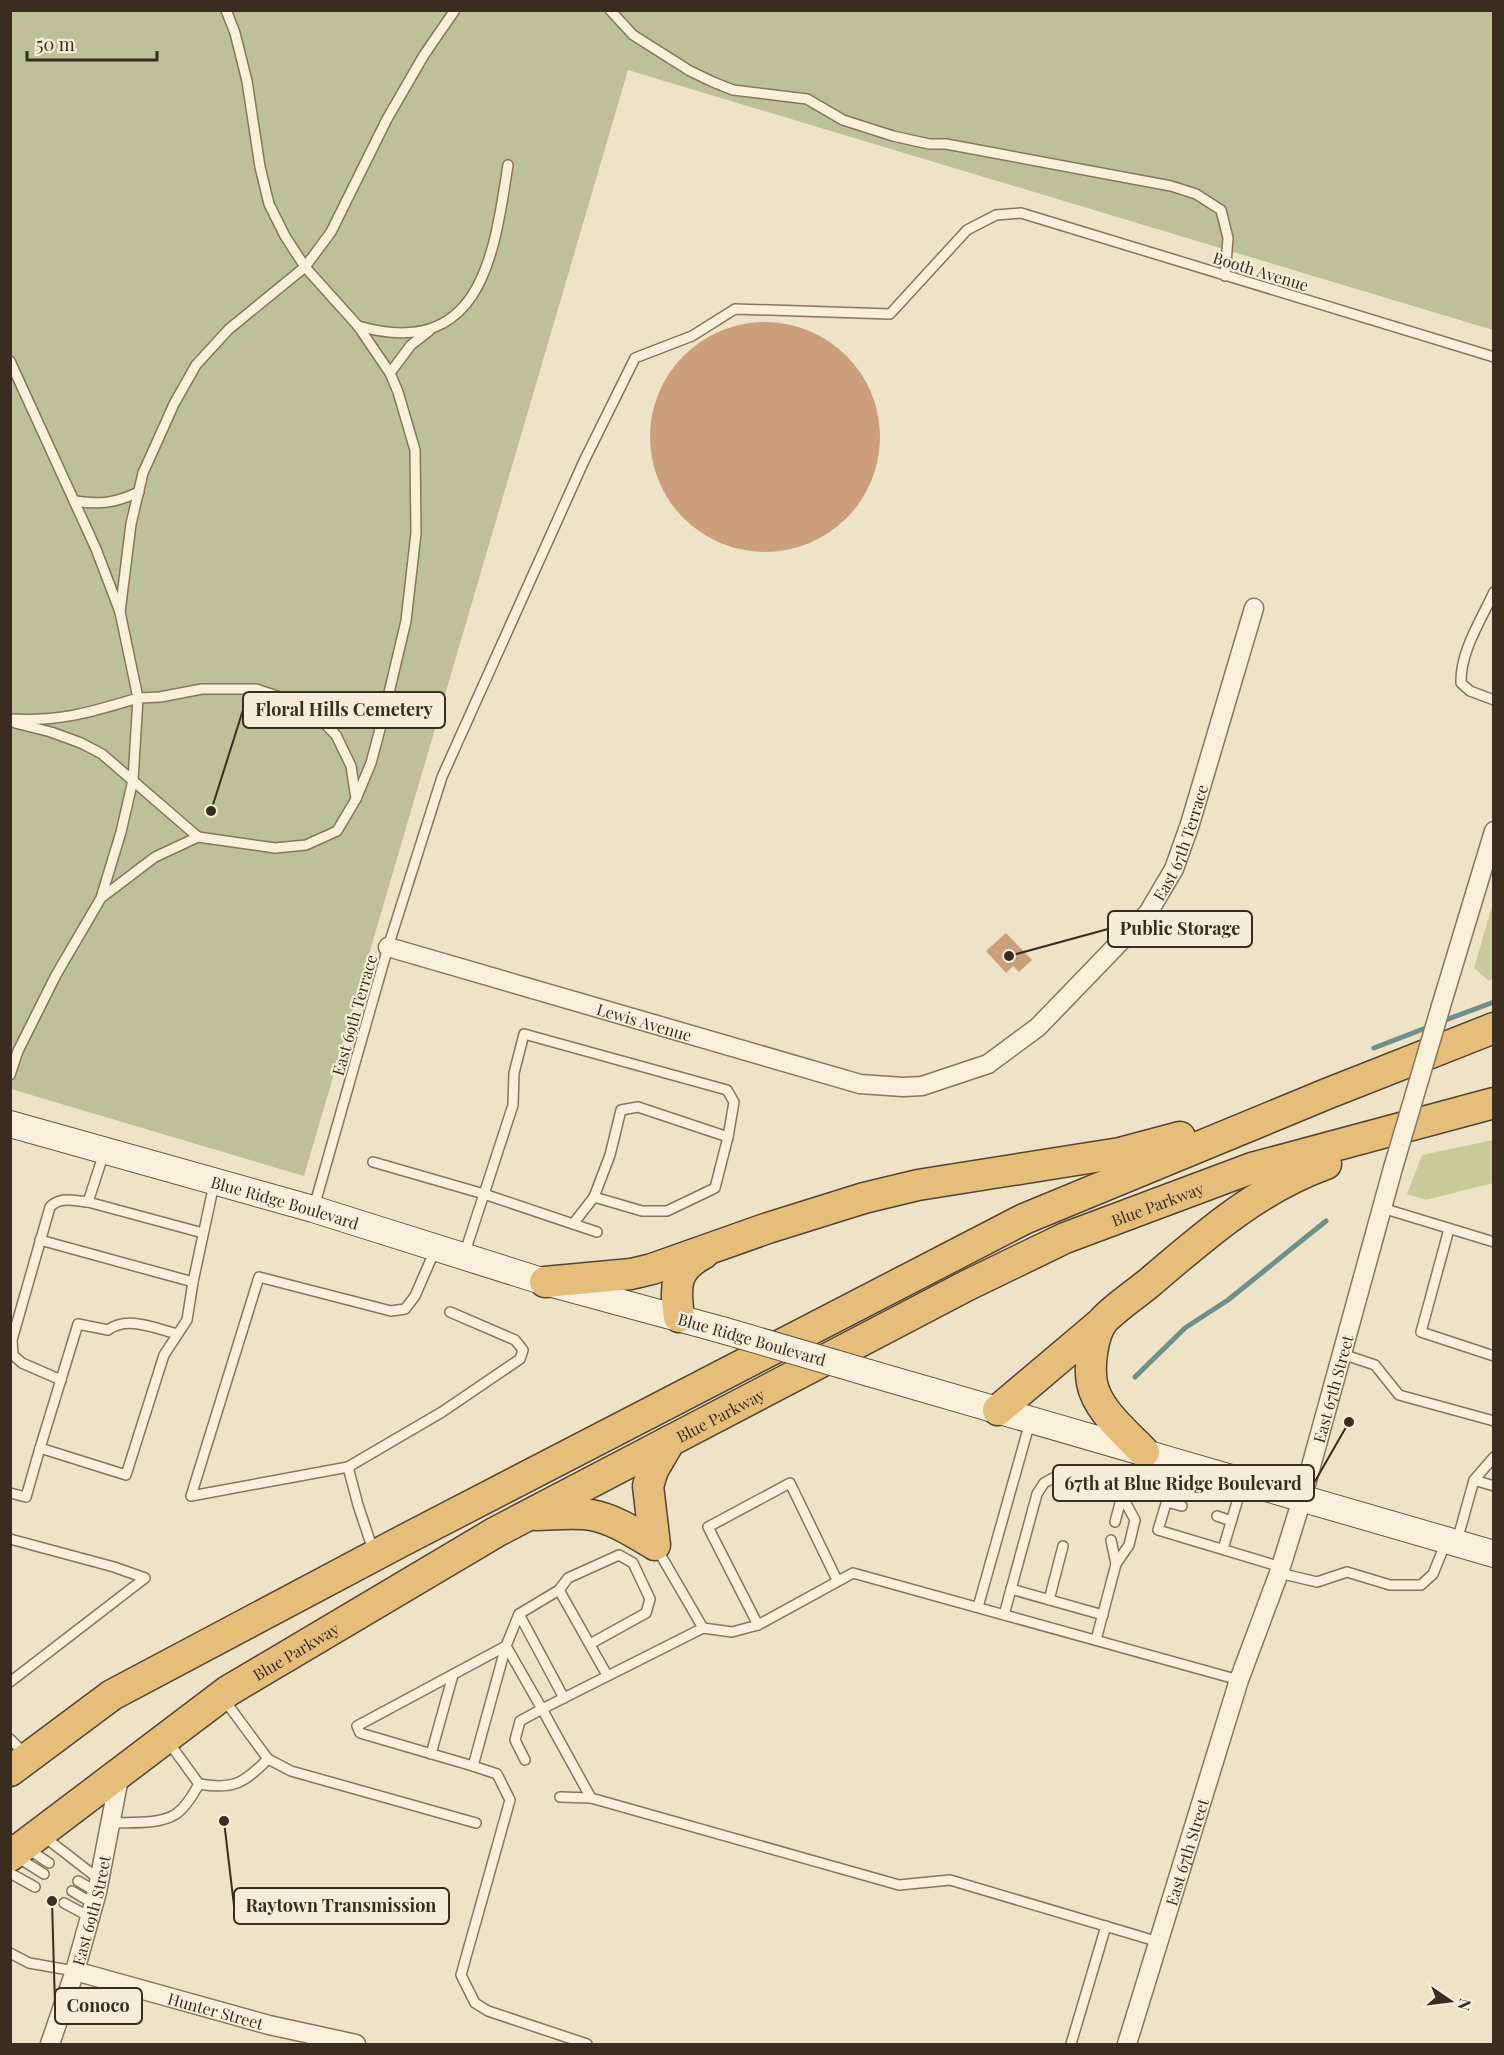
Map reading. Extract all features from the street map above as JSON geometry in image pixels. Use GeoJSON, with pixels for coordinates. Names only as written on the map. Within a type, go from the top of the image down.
{"type":"FeatureCollection","features":[{"type":"Feature","properties":{"kind":"highway","name":"Blue Parkway"},"geometry":{"type":"LineString","coordinates":[[17,1756],[112,1695],[1024,1219],[1329,1093],[1494,1028]]}},
{"type":"Feature","properties":{"kind":"highway"},"geometry":{"type":"LineString","coordinates":[[545,1282],[631,1274],[652,1269],[778,1224],[864,1198],[918,1185],[1120,1153],[1329,1093]]}},
{"type":"Feature","properties":{"kind":"highway","name":"Blue Parkway"},"geometry":{"type":"LineString","coordinates":[[20,1853],[222,1696],[496,1532],[968,1285],[1065,1238],[1252,1168],[1494,1103]]}},
{"type":"Feature","properties":{"kind":"highway"},"geometry":{"type":"LineString","coordinates":[[998,1410],[1220,1222],[1262,1194],[1308,1170],[1368,1149],[1494,1118]]}},
{"type":"Feature","properties":{"kind":"highway"},"geometry":{"type":"LineString","coordinates":[[679,1317],[675,1290],[680,1275],[685,1266],[714,1248]]}},
{"type":"Feature","properties":{"kind":"highway"},"geometry":{"type":"LineString","coordinates":[[1103,1322],[1092,1348],[1092,1384],[1099,1400],[1112,1418],[1144,1452]]}},
{"type":"Feature","properties":{"kind":"highway"},"geometry":{"type":"LineString","coordinates":[[655,1545],[648,1486],[653,1470],[670,1441]]}},
{"type":"Feature","properties":{"kind":"highway"},"geometry":{"type":"LineString","coordinates":[[529,1515],[593,1515],[629,1530],[655,1545]]}},
{"type":"Feature","properties":{"kind":"main road","name":"Blue Ridge Boulevard"},"geometry":{"type":"LineString","coordinates":[[10,1124],[313,1209],[545,1282],[679,1317],[1494,1554]]}},
{"type":"Feature","properties":{"kind":"street","name":"East 67th Terrace"},"geometry":{"type":"LineString","coordinates":[[903,1087],[922,1086],[988,1064],[1038,1027],[1148,913],[1174,869],[1190,824],[1254,608]]}},
{"type":"Feature","properties":{"kind":"street","name":"East 67th Street"},"geometry":{"type":"LineString","coordinates":[[1126,2044],[1239,1680],[1280,1570],[1302,1498],[1393,1168],[1494,831]]}},
{"type":"Feature","properties":{"kind":"street","name":"Lewis Avenue"},"geometry":{"type":"LineString","coordinates":[[388,947],[860,1084],[903,1087]]}},
{"type":"Feature","properties":{"kind":"street","name":"East 69th Street"},"geometry":{"type":"LineString","coordinates":[[50,2044],[75,1971],[95,1898],[120,1773]]}},
{"type":"Feature","properties":{"kind":"street","name":"Hunter Street"},"geometry":{"type":"LineString","coordinates":[[75,1971],[269,2025],[356,2044]]}},
{"type":"Feature","properties":{"kind":"lane"},"geometry":{"type":"LineString","coordinates":[[101,898],[155,857],[198,837],[276,848],[306,845],[337,831],[356,799],[371,763],[406,621],[416,534],[415,450],[398,392],[390,373],[358,326],[305,267],[285,236],[269,204],[260,167],[247,81],[235,33],[226,10]]}},
{"type":"Feature","properties":{"kind":"lane"},"geometry":{"type":"LineString","coordinates":[[120,612],[130,524],[143,473],[174,404],[196,366],[229,329],[305,267],[331,232],[387,119],[424,55],[455,10]]}},
{"type":"Feature","properties":{"kind":"lane"},"geometry":{"type":"LineString","coordinates":[[610,10],[633,35],[690,71],[733,90],[807,99],[843,120],[893,136],[1171,186],[1196,194],[1221,210],[1228,238],[1225,276]]}},
{"type":"Feature","properties":{"kind":"lane"},"geometry":{"type":"LineString","coordinates":[[390,373],[411,345],[452,316],[473,297],[484,274],[498,231],[508,165]]}},
{"type":"Feature","properties":{"kind":"lane","name":"Booth Avenue"},"geometry":{"type":"LineString","coordinates":[[1021,213],[1494,357]]}},
{"type":"Feature","properties":{"kind":"lane","name":"East 69th Terrace"},"geometry":{"type":"LineString","coordinates":[[313,1209],[388,947],[447,766],[584,461],[635,358],[692,336],[735,309],[890,314],[967,230],[996,215],[1021,213]]}},
{"type":"Feature","properties":{"kind":"lane"},"geometry":{"type":"LineString","coordinates":[[358,326],[376,331],[404,333],[431,329]]}},
{"type":"Feature","properties":{"kind":"lane"},"geometry":{"type":"LineString","coordinates":[[10,361],[75,501],[120,612],[138,698],[133,780],[121,832],[101,898],[56,975],[18,1051],[10,1075]]}},
{"type":"Feature","properties":{"kind":"lane"},"geometry":{"type":"LineString","coordinates":[[75,501],[96,504],[122,500],[139,492]]}},
{"type":"Feature","properties":{"kind":"lane"},"geometry":{"type":"LineString","coordinates":[[1494,592],[1474,635],[1461,671],[1461,683],[1470,691],[1494,700]]}},
{"type":"Feature","properties":{"kind":"lane"},"geometry":{"type":"LineString","coordinates":[[10,720],[40,720],[81,715],[138,698],[160,697],[202,689],[256,689],[307,706],[341,714],[383,718]]}},
{"type":"Feature","properties":{"kind":"lane"},"geometry":{"type":"LineString","coordinates":[[307,706],[336,735],[351,766],[356,799]]}},
{"type":"Feature","properties":{"kind":"lane"},"geometry":{"type":"LineString","coordinates":[[10,720],[81,743],[102,754],[198,837]]}},
{"type":"Feature","properties":{"kind":"lane"},"geometry":{"type":"LineString","coordinates":[[464,1257],[513,1105],[514,1073],[524,1034],[727,1090],[734,1102],[715,1188],[667,1211],[642,1211],[594,1197]]}},
{"type":"Feature","properties":{"kind":"lane"},"geometry":{"type":"LineString","coordinates":[[573,1224],[594,1197],[610,1155],[621,1110],[638,1107],[728,1137]]}},
{"type":"Feature","properties":{"kind":"lane"},"geometry":{"type":"LineString","coordinates":[[88,1202],[105,1150]]}},
{"type":"Feature","properties":{"kind":"lane"},"geometry":{"type":"LineString","coordinates":[[373,1162],[484,1194],[597,1232]]}},
{"type":"Feature","properties":{"kind":"lane"},"geometry":{"type":"LineString","coordinates":[[40,1448],[126,1475],[164,1355],[187,1320],[215,1181]]}},
{"type":"Feature","properties":{"kind":"lane"},"geometry":{"type":"LineString","coordinates":[[61,1380],[22,1363],[13,1355],[12,1340],[50,1207],[56,1200],[88,1202],[203,1233]]}},
{"type":"Feature","properties":{"kind":"lane"},"geometry":{"type":"LineString","coordinates":[[1382,1208],[1494,1242]]}},
{"type":"Feature","properties":{"kind":"lane"},"geometry":{"type":"LineString","coordinates":[[1449,1229],[1420,1332],[1494,1356]]}},
{"type":"Feature","properties":{"kind":"lane"},"geometry":{"type":"LineString","coordinates":[[40,1240],[193,1282]]}},
{"type":"Feature","properties":{"kind":"lane"},"geometry":{"type":"LineString","coordinates":[[436,1248],[416,1296],[405,1309],[391,1311],[259,1277],[191,1496],[348,1467],[442,1412],[520,1359],[523,1350],[515,1340],[450,1312]]}},
{"type":"Feature","properties":{"kind":"lane"},"geometry":{"type":"LineString","coordinates":[[10,1493],[26,1497],[78,1324],[108,1330],[117,1323],[130,1323],[178,1334]]}},
{"type":"Feature","properties":{"kind":"lane"},"geometry":{"type":"LineString","coordinates":[[1342,1354],[1375,1365],[1398,1395],[1494,1421]]}},
{"type":"Feature","properties":{"kind":"lane"},"geometry":{"type":"LineString","coordinates":[[978,1607],[1030,1419]]}},
{"type":"Feature","properties":{"kind":"lane"},"geometry":{"type":"LineString","coordinates":[[1179,1462],[1158,1530],[1317,1581],[1347,1572],[1390,1585],[1421,1585],[1433,1574],[1452,1542],[1474,1480],[1494,1457]]}},
{"type":"Feature","properties":{"kind":"lane"},"geometry":{"type":"LineString","coordinates":[[348,1467],[375,1556]]}},
{"type":"Feature","properties":{"kind":"lane"},"geometry":{"type":"LineString","coordinates":[[1004,1615],[1037,1494],[1044,1483],[1055,1477],[1122,1496],[1135,1520],[1129,1545],[1116,1564],[1096,1640]]}},
{"type":"Feature","properties":{"kind":"lane"},"geometry":{"type":"LineString","coordinates":[[1474,1480],[1494,1486]]}},
{"type":"Feature","properties":{"kind":"lane"},"geometry":{"type":"LineString","coordinates":[[1223,1549],[1243,1481]]}},
{"type":"Feature","properties":{"kind":"lane"},"geometry":{"type":"LineString","coordinates":[[758,1625],[708,1527],[790,1483],[837,1580]]}},
{"type":"Feature","properties":{"kind":"lane"},"geometry":{"type":"LineString","coordinates":[[1115,1522],[1122,1496]]}},
{"type":"Feature","properties":{"kind":"lane"},"geometry":{"type":"LineString","coordinates":[[1167,1502],[1182,1506]]}},
{"type":"Feature","properties":{"kind":"lane"},"geometry":{"type":"LineString","coordinates":[[1217,1516],[1231,1521]]}},
{"type":"Feature","properties":{"kind":"lane"},"geometry":{"type":"LineString","coordinates":[[10,1539],[114,1567],[145,1578],[10,1682]]}},
{"type":"Feature","properties":{"kind":"lane"},"geometry":{"type":"LineString","coordinates":[[1111,1540],[1116,1564]]}},
{"type":"Feature","properties":{"kind":"lane"},"geometry":{"type":"LineString","coordinates":[[655,1545],[703,1628]]}},
{"type":"Feature","properties":{"kind":"lane"},"geometry":{"type":"LineString","coordinates":[[1049,1600],[1063,1546]]}},
{"type":"Feature","properties":{"kind":"lane"},"geometry":{"type":"LineString","coordinates":[[472,1766],[506,1646],[519,1614],[559,1590],[568,1578],[620,1555],[633,1563],[650,1599],[646,1613],[590,1644]]}},
{"type":"Feature","properties":{"kind":"lane"},"geometry":{"type":"LineString","coordinates":[[525,1760],[515,1740],[520,1721],[703,1628],[732,1632],[758,1625],[853,1573],[1239,1680]]}},
{"type":"Feature","properties":{"kind":"lane"},"geometry":{"type":"LineString","coordinates":[[1011,1589],[1103,1615]]}},
{"type":"Feature","properties":{"kind":"lane"},"geometry":{"type":"LineString","coordinates":[[559,1590],[607,1675]]}},
{"type":"Feature","properties":{"kind":"lane"},"geometry":{"type":"LineString","coordinates":[[519,1614],[564,1698]]}},
{"type":"Feature","properties":{"kind":"lane"},"geometry":{"type":"LineString","coordinates":[[506,1646],[357,1726],[360,1734],[497,1774],[510,1800],[461,1975],[475,2003],[488,2011],[587,2044]]}},
{"type":"Feature","properties":{"kind":"lane"},"geometry":{"type":"LineString","coordinates":[[506,1646],[591,1798]]}},
{"type":"Feature","properties":{"kind":"lane"},"geometry":{"type":"LineString","coordinates":[[431,1754],[453,1675]]}},
{"type":"Feature","properties":{"kind":"lane"},"geometry":{"type":"LineString","coordinates":[[222,1696],[268,1759],[291,1771],[476,1823]]}},
{"type":"Feature","properties":{"kind":"lane"},"geometry":{"type":"LineString","coordinates":[[166,1738],[200,1784],[215,1787],[230,1786],[249,1779],[268,1759]]}},
{"type":"Feature","properties":{"kind":"lane"},"geometry":{"type":"LineString","coordinates":[[111,1823],[157,1820],[175,1815],[190,1800],[200,1784]]}},
{"type":"Feature","properties":{"kind":"lane"},"geometry":{"type":"LineString","coordinates":[[560,1797],[591,1798],[899,1885],[950,1880],[1159,1942]]}},
{"type":"Feature","properties":{"kind":"lane"},"geometry":{"type":"LineString","coordinates":[[20,1853],[49,1863]]}},
{"type":"Feature","properties":{"kind":"lane"},"geometry":{"type":"LineString","coordinates":[[20,1853],[44,1874]]}},
{"type":"Feature","properties":{"kind":"lane"},"geometry":{"type":"LineString","coordinates":[[20,1853],[35,1887]]}},
{"type":"Feature","properties":{"kind":"lane"},"geometry":{"type":"LineString","coordinates":[[20,1853],[95,1898]]}},
{"type":"Feature","properties":{"kind":"lane"},"geometry":{"type":"LineString","coordinates":[[78,1881],[95,1898]]}},
{"type":"Feature","properties":{"kind":"lane"},"geometry":{"type":"LineString","coordinates":[[72,1891],[95,1898]]}},
{"type":"Feature","properties":{"kind":"lane"},"geometry":{"type":"LineString","coordinates":[[64,1903],[95,1898]]}},
{"type":"Feature","properties":{"kind":"lane"},"geometry":{"type":"LineString","coordinates":[[1071,2044],[1106,1926]]}},
{"type":"Feature","properties":{"kind":"lane"},"geometry":{"type":"LineString","coordinates":[[10,1953],[29,1963],[75,1971]]}},
{"type":"Feature","properties":{"kind":"green space"},"geometry":{"type":"Polygon","coordinates":[[[10,11],[1493,11],[1493,330],[628,70],[304,1176],[11,1089],[10,11]]]}},
{"type":"Feature","properties":{"kind":"green space"},"geometry":{"type":"Polygon","coordinates":[[[1493,903],[1493,978],[1489,981],[1474,968],[1493,903]]]}},
{"type":"Feature","properties":{"kind":"green space"},"geometry":{"type":"Polygon","coordinates":[[[1493,1140],[1493,1183],[1426,1200],[1407,1194],[1422,1155],[1493,1140]]]}},
{"type":"Feature","properties":{"kind":"building"},"geometry":{"type":"Polygon","coordinates":[[[765,322],[809,331],[838,348],[854,364],[875,404],[880,437],[871,481],[854,510],[838,526],[798,547],[765,552],[721,543],[692,526],[676,510],[655,470],[650,437],[659,393],[676,364],[692,348],[732,327],[765,322]]]}},
{"type":"Feature","properties":{"kind":"building"},"geometry":{"type":"Polygon","coordinates":[[[1006,933],[1032,960],[1019,972],[1013,966],[1006,973],[986,951],[1006,933]]]}},
{"type":"Feature","properties":{"kind":"waterway"},"geometry":{"type":"LineString","coordinates":[[1440,1022],[1494,1002]]}},
{"type":"Feature","properties":{"kind":"waterway"},"geometry":{"type":"LineString","coordinates":[[1374,1048],[1431,1026]]}},
{"type":"Feature","properties":{"kind":"waterway"},"geometry":{"type":"LineString","coordinates":[[1135,1377],[1185,1328],[1228,1300],[1326,1221]]}},
{"type":"Feature","properties":{"kind":"place","name":"Floral Hills Cemetery"},"geometry":{"type":"Point","coordinates":[211,811]}},
{"type":"Feature","properties":{"kind":"place","name":"Public Storage"},"geometry":{"type":"Point","coordinates":[1009,956]}},
{"type":"Feature","properties":{"kind":"place","name":"67th at Blue Ridge Boulevard"},"geometry":{"type":"Point","coordinates":[1349,1422]}},
{"type":"Feature","properties":{"kind":"place","name":"Raytown Transmission"},"geometry":{"type":"Point","coordinates":[224,1821]}},
{"type":"Feature","properties":{"kind":"place","name":"Conoco"},"geometry":{"type":"Point","coordinates":[52,1901]}}]}
